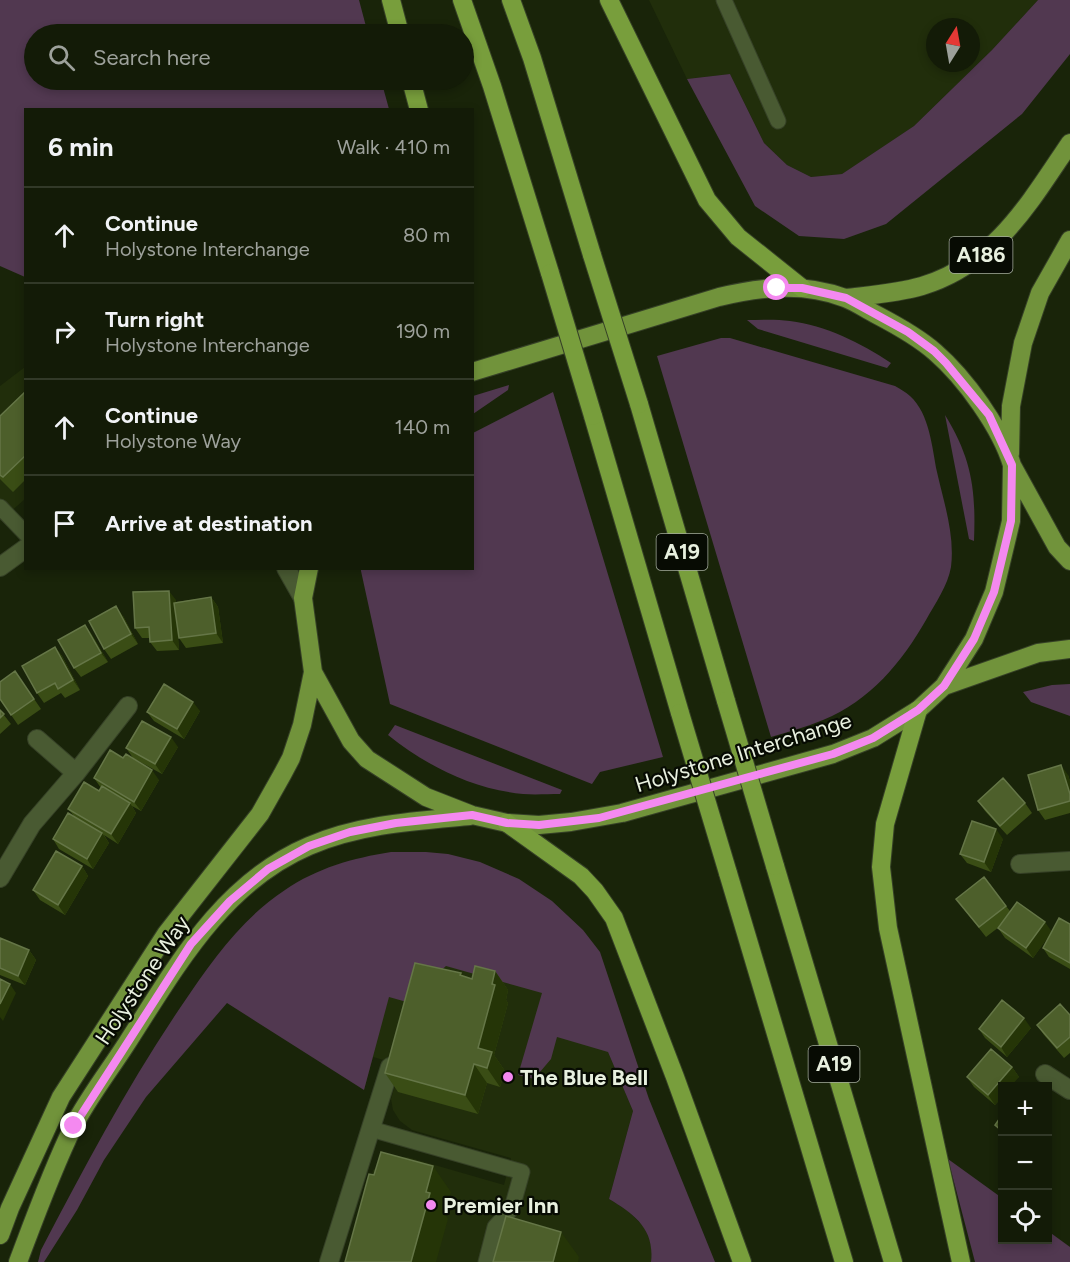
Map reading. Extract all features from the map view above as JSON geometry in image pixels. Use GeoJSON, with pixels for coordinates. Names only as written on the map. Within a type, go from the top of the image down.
{"type":"FeatureCollection","features":[{"type":"Feature","properties":{"kind":"highway"},"geometry":{"type":"LineString","coordinates":[[391,0],[397,24]]}},
{"type":"Feature","properties":{"kind":"highway","name":"A19"},"geometry":{"type":"LineString","coordinates":[[462,0],[470,24]]}},
{"type":"Feature","properties":{"kind":"highway","name":"A19"},"geometry":{"type":"LineString","coordinates":[[511,0],[532,58],[639,404],[893,1262]]}},
{"type":"Feature","properties":{"kind":"highway"},"geometry":{"type":"LineString","coordinates":[[609,0],[707,200],[738,237],[802,288]]}},
{"type":"Feature","properties":{"kind":"highway","name":"A19"},"geometry":{"type":"LineString","coordinates":[[474,34],[550,273],[844,1262]]}},
{"type":"Feature","properties":{"kind":"highway"},"geometry":{"type":"LineString","coordinates":[[414,90],[418,108]]}},
{"type":"Feature","properties":{"kind":"highway"},"geometry":{"type":"LineString","coordinates":[[918,710],[885,824],[881,867],[888,928],[961,1262]]}},
{"type":"Feature","properties":{"kind":"highway"},"geometry":{"type":"LineString","coordinates":[[507,823],[581,876],[614,918],[742,1262]]}},
{"type":"Feature","properties":{"kind":"main road","name":"A186"},"geometry":{"type":"LineString","coordinates":[[846,298],[887,294],[923,286],[959,270],[987,252],[1005,234],[1030,202],[1070,143]]}},
{"type":"Feature","properties":{"kind":"main road"},"geometry":{"type":"LineString","coordinates":[[1070,240],[1040,293],[1023,343],[1011,406],[1011,461],[1057,547],[1070,561]]}},
{"type":"Feature","properties":{"kind":"main road","name":"Holystone Interchange"},"geometry":{"type":"LineString","coordinates":[[309,570],[303,598],[313,672],[351,741],[367,759],[426,797],[472,815],[507,823],[539,825],[622,813],[833,754],[873,738],[918,710],[944,686],[974,639],[994,592],[1011,521],[1011,461],[989,415],[946,363],[908,332],[846,298],[802,288],[750,290],[719,297],[474,371]]}},
{"type":"Feature","properties":{"kind":"main road"},"geometry":{"type":"LineString","coordinates":[[944,686],[1038,653],[1070,649]]}},
{"type":"Feature","properties":{"kind":"main road","name":"Holystone Way"},"geometry":{"type":"LineString","coordinates":[[0,1235],[61,1097],[166,934],[260,814],[282,775],[291,758],[302,725],[313,672]]}},
{"type":"Feature","properties":{"kind":"main road","name":"Holystone Way"},"geometry":{"type":"LineString","coordinates":[[18,1262],[74,1126],[191,944],[230,901],[268,869],[309,846],[350,832],[396,823],[472,815]]}},
{"type":"Feature","properties":{"kind":"street"},"geometry":{"type":"LineString","coordinates":[[0,567],[24,549]]}},
{"type":"Feature","properties":{"kind":"street"},"geometry":{"type":"LineString","coordinates":[[287,570],[303,598]]}},
{"type":"Feature","properties":{"kind":"street"},"geometry":{"type":"LineString","coordinates":[[0,878],[32,824],[76,773],[128,706]]}},
{"type":"Feature","properties":{"kind":"street"},"geometry":{"type":"LineString","coordinates":[[37,739],[76,773]]}},
{"type":"Feature","properties":{"kind":"street"},"geometry":{"type":"LineString","coordinates":[[1020,864],[1070,861]]}},
{"type":"Feature","properties":{"kind":"street"},"geometry":{"type":"LineString","coordinates":[[329,1262],[390,1067]]}},
{"type":"Feature","properties":{"kind":"street"},"geometry":{"type":"LineString","coordinates":[[1046,1074],[1070,1090]]}},
{"type":"Feature","properties":{"kind":"lane"},"geometry":{"type":"LineString","coordinates":[[724,0],[778,121]]}},
{"type":"Feature","properties":{"kind":"lane"},"geometry":{"type":"LineString","coordinates":[[0,507],[24,532]]}},
{"type":"Feature","properties":{"kind":"lane"},"geometry":{"type":"LineString","coordinates":[[371,1129],[522,1172],[512,1208],[495,1227],[486,1262]]}},
{"type":"Feature","properties":{"kind":"shaded area"},"geometry":{"type":"Polygon","coordinates":[[[0,0],[359,0],[365,24],[24,24],[24,90],[384,90],[389,108],[24,108],[24,277],[0,266],[0,0]]]}},
{"type":"Feature","properties":{"kind":"shaded area"},"geometry":{"type":"Polygon","coordinates":[[[649,0],[1038,0],[980,62],[980,18],[926,18],[926,72],[969,72],[914,126],[842,174],[811,177],[787,165],[764,143],[730,74],[687,79],[649,0]]]}},
{"type":"Feature","properties":{"kind":"shaded area"},"geometry":{"type":"Polygon","coordinates":[[[1038,0],[1070,0],[1070,54],[1022,114],[886,224],[844,239],[799,236],[755,206],[687,79],[730,74],[764,143],[787,165],[811,177],[842,174],[914,126],[969,72],[980,72],[980,62],[1038,0]]]}},
{"type":"Feature","properties":{"kind":"shaded area"},"geometry":{"type":"Polygon","coordinates":[[[747,320],[785,320],[816,326],[855,342],[891,363],[887,368],[758,329],[747,320]]]}},
{"type":"Feature","properties":{"kind":"shaded area"},"geometry":{"type":"Polygon","coordinates":[[[721,338],[730,338],[895,386],[908,395],[917,403],[926,422],[950,531],[952,555],[947,581],[917,636],[883,679],[856,702],[840,712],[810,725],[771,737],[657,356],[721,338]]]}},
{"type":"Feature","properties":{"kind":"shaded area"},"geometry":{"type":"Polygon","coordinates":[[[24,368],[24,500],[0,521],[0,386],[24,368]]]}},
{"type":"Feature","properties":{"kind":"shaded area"},"geometry":{"type":"Polygon","coordinates":[[[509,385],[508,390],[474,413],[474,396],[509,385]]]}},
{"type":"Feature","properties":{"kind":"shaded area"},"geometry":{"type":"Polygon","coordinates":[[[553,392],[663,757],[600,772],[592,784],[390,704],[361,570],[474,570],[474,432],[553,392]]]}},
{"type":"Feature","properties":{"kind":"shaded area"},"geometry":{"type":"Polygon","coordinates":[[[945,415],[967,461],[973,490],[974,541],[969,539],[945,415]]]}},
{"type":"Feature","properties":{"kind":"shaded area"},"geometry":{"type":"Polygon","coordinates":[[[1070,684],[1070,716],[1031,702],[1023,692],[1052,685],[1070,684]]]}},
{"type":"Feature","properties":{"kind":"shaded area"},"geometry":{"type":"Polygon","coordinates":[[[395,725],[562,790],[560,794],[523,794],[468,781],[418,757],[388,735],[395,725]]]}},
{"type":"Feature","properties":{"kind":"shaded area"},"geometry":{"type":"Polygon","coordinates":[[[391,852],[448,854],[480,862],[519,879],[552,901],[583,930],[600,952],[649,1099],[715,1262],[651,1262],[650,1240],[641,1224],[609,1199],[633,1111],[608,1052],[557,1037],[551,1059],[534,1079],[518,1075],[542,993],[446,966],[428,982],[421,1006],[389,997],[364,1090],[227,1003],[146,1097],[104,1160],[77,1210],[44,1262],[38,1262],[41,1250],[126,1095],[182,1005],[228,942],[254,914],[297,882],[336,865],[391,852]]]}},
{"type":"Feature","properties":{"kind":"shaded area","name":"The Blue Bell"},"geometry":{"type":"Polygon","coordinates":[[[462,893],[608,1052],[633,1111],[609,1199],[628,1211],[644,1227],[653,1248],[651,1262],[347,1262],[373,1170],[389,1159],[407,1157],[504,1185],[511,1158],[412,1130],[400,1121],[393,1110],[391,1099],[401,1065],[373,1057],[364,1090],[318,944],[462,893]]]}},
{"type":"Feature","properties":{"kind":"shaded area"},"geometry":{"type":"Polygon","coordinates":[[[948,1159],[998,1195],[998,1244],[1052,1244],[1052,1234],[1070,1247],[1070,1262],[975,1262],[948,1159]]]}},
{"type":"Feature","properties":{"kind":"building"},"geometry":{"type":"Polygon","coordinates":[[[24,393],[24,457],[3,477],[0,475],[0,416],[24,393]]]}},
{"type":"Feature","properties":{"kind":"building"},"geometry":{"type":"Polygon","coordinates":[[[169,591],[172,640],[150,642],[149,627],[135,628],[133,592],[169,591]]]}},
{"type":"Feature","properties":{"kind":"building"},"geometry":{"type":"Polygon","coordinates":[[[211,597],[216,633],[179,638],[174,603],[211,597]]]}},
{"type":"Feature","properties":{"kind":"building"},"geometry":{"type":"Polygon","coordinates":[[[116,606],[131,634],[104,649],[89,621],[116,606]]]}},
{"type":"Feature","properties":{"kind":"building"},"geometry":{"type":"Polygon","coordinates":[[[85,625],[101,653],[74,668],[58,640],[85,625]]]}},
{"type":"Feature","properties":{"kind":"building"},"geometry":{"type":"Polygon","coordinates":[[[55,647],[73,680],[58,689],[55,683],[37,693],[22,666],[55,647]]]}},
{"type":"Feature","properties":{"kind":"building"},"geometry":{"type":"Polygon","coordinates":[[[15,671],[34,699],[11,715],[0,699],[0,682],[15,671]]]}},
{"type":"Feature","properties":{"kind":"building"},"geometry":{"type":"Polygon","coordinates":[[[164,684],[193,702],[177,729],[147,712],[164,684]]]}},
{"type":"Feature","properties":{"kind":"building"},"geometry":{"type":"Polygon","coordinates":[[[142,721],[171,737],[155,764],[126,748],[142,721]]]}},
{"type":"Feature","properties":{"kind":"building"},"geometry":{"type":"Polygon","coordinates":[[[110,750],[123,758],[126,754],[152,770],[134,802],[94,778],[110,750]]]}},
{"type":"Feature","properties":{"kind":"building"},"geometry":{"type":"Polygon","coordinates":[[[1061,765],[1070,801],[1038,810],[1028,775],[1061,765]]]}},
{"type":"Feature","properties":{"kind":"building"},"geometry":{"type":"Polygon","coordinates":[[[1003,778],[1025,803],[1000,826],[978,801],[1003,778]]]}},
{"type":"Feature","properties":{"kind":"building"},"geometry":{"type":"Polygon","coordinates":[[[84,782],[99,791],[102,786],[130,803],[111,834],[68,809],[84,782]]]}},
{"type":"Feature","properties":{"kind":"building"},"geometry":{"type":"Polygon","coordinates":[[[68,813],[102,833],[87,859],[53,839],[68,813]]]}},
{"type":"Feature","properties":{"kind":"building"},"geometry":{"type":"Polygon","coordinates":[[[972,821],[996,829],[984,862],[960,854],[972,821]]]}},
{"type":"Feature","properties":{"kind":"building"},"geometry":{"type":"Polygon","coordinates":[[[56,851],[82,866],[58,905],[33,890],[56,851]]]}},
{"type":"Feature","properties":{"kind":"building"},"geometry":{"type":"Polygon","coordinates":[[[984,877],[1006,906],[979,927],[956,899],[984,877]]]}},
{"type":"Feature","properties":{"kind":"building"},"geometry":{"type":"Polygon","coordinates":[[[1017,902],[1045,922],[1026,948],[998,928],[1017,902]]]}},
{"type":"Feature","properties":{"kind":"building"},"geometry":{"type":"Polygon","coordinates":[[[1059,918],[1070,924],[1070,963],[1043,948],[1059,918]]]}},
{"type":"Feature","properties":{"kind":"building"},"geometry":{"type":"Polygon","coordinates":[[[0,938],[29,950],[18,976],[0,968],[0,938]]]}},
{"type":"Feature","properties":{"kind":"building"},"geometry":{"type":"Polygon","coordinates":[[[415,963],[461,973],[460,975],[472,979],[475,966],[495,971],[492,984],[495,985],[478,1048],[492,1052],[487,1068],[474,1064],[465,1095],[385,1073],[415,963]]]}},
{"type":"Feature","properties":{"kind":"building"},"geometry":{"type":"Polygon","coordinates":[[[0,979],[10,984],[0,1004],[0,979]]]}},
{"type":"Feature","properties":{"kind":"building"},"geometry":{"type":"Polygon","coordinates":[[[1002,1000],[1024,1018],[1001,1047],[979,1029],[1002,1000]]]}},
{"type":"Feature","properties":{"kind":"building"},"geometry":{"type":"Polygon","coordinates":[[[1060,1004],[1070,1015],[1070,1037],[1057,1048],[1037,1025],[1060,1004]]]}},
{"type":"Feature","properties":{"kind":"building"},"geometry":{"type":"Polygon","coordinates":[[[991,1049],[1012,1067],[988,1095],[967,1077],[991,1049]]]}},
{"type":"Feature","properties":{"kind":"building"},"geometry":{"type":"Polygon","coordinates":[[[381,1152],[433,1166],[426,1192],[430,1193],[411,1262],[345,1262],[369,1174],[374,1175],[381,1152]]]}},
{"type":"Feature","properties":{"kind":"building"},"geometry":{"type":"Polygon","coordinates":[[[506,1216],[561,1232],[553,1262],[493,1262],[506,1216]]]}},
{"type":"Feature","properties":{"kind":"place","name":"The Blue Bell"},"geometry":{"type":"Point","coordinates":[508,1077]}},
{"type":"Feature","properties":{"kind":"place","name":"Premier Inn"},"geometry":{"type":"Point","coordinates":[431,1205]}},
{"type":"Feature","properties":{"kind":"route"},"geometry":{"type":"LineString","coordinates":[[74,1126],[191,944],[230,901],[268,869],[309,846],[350,832],[396,823],[472,815],[507,823],[539,825],[622,813],[833,754],[873,738],[918,710],[944,686],[974,639],[994,592],[1011,521],[1012,465],[1010,457],[989,415],[946,363],[908,332],[846,298],[802,288],[777,288]]}}]}
